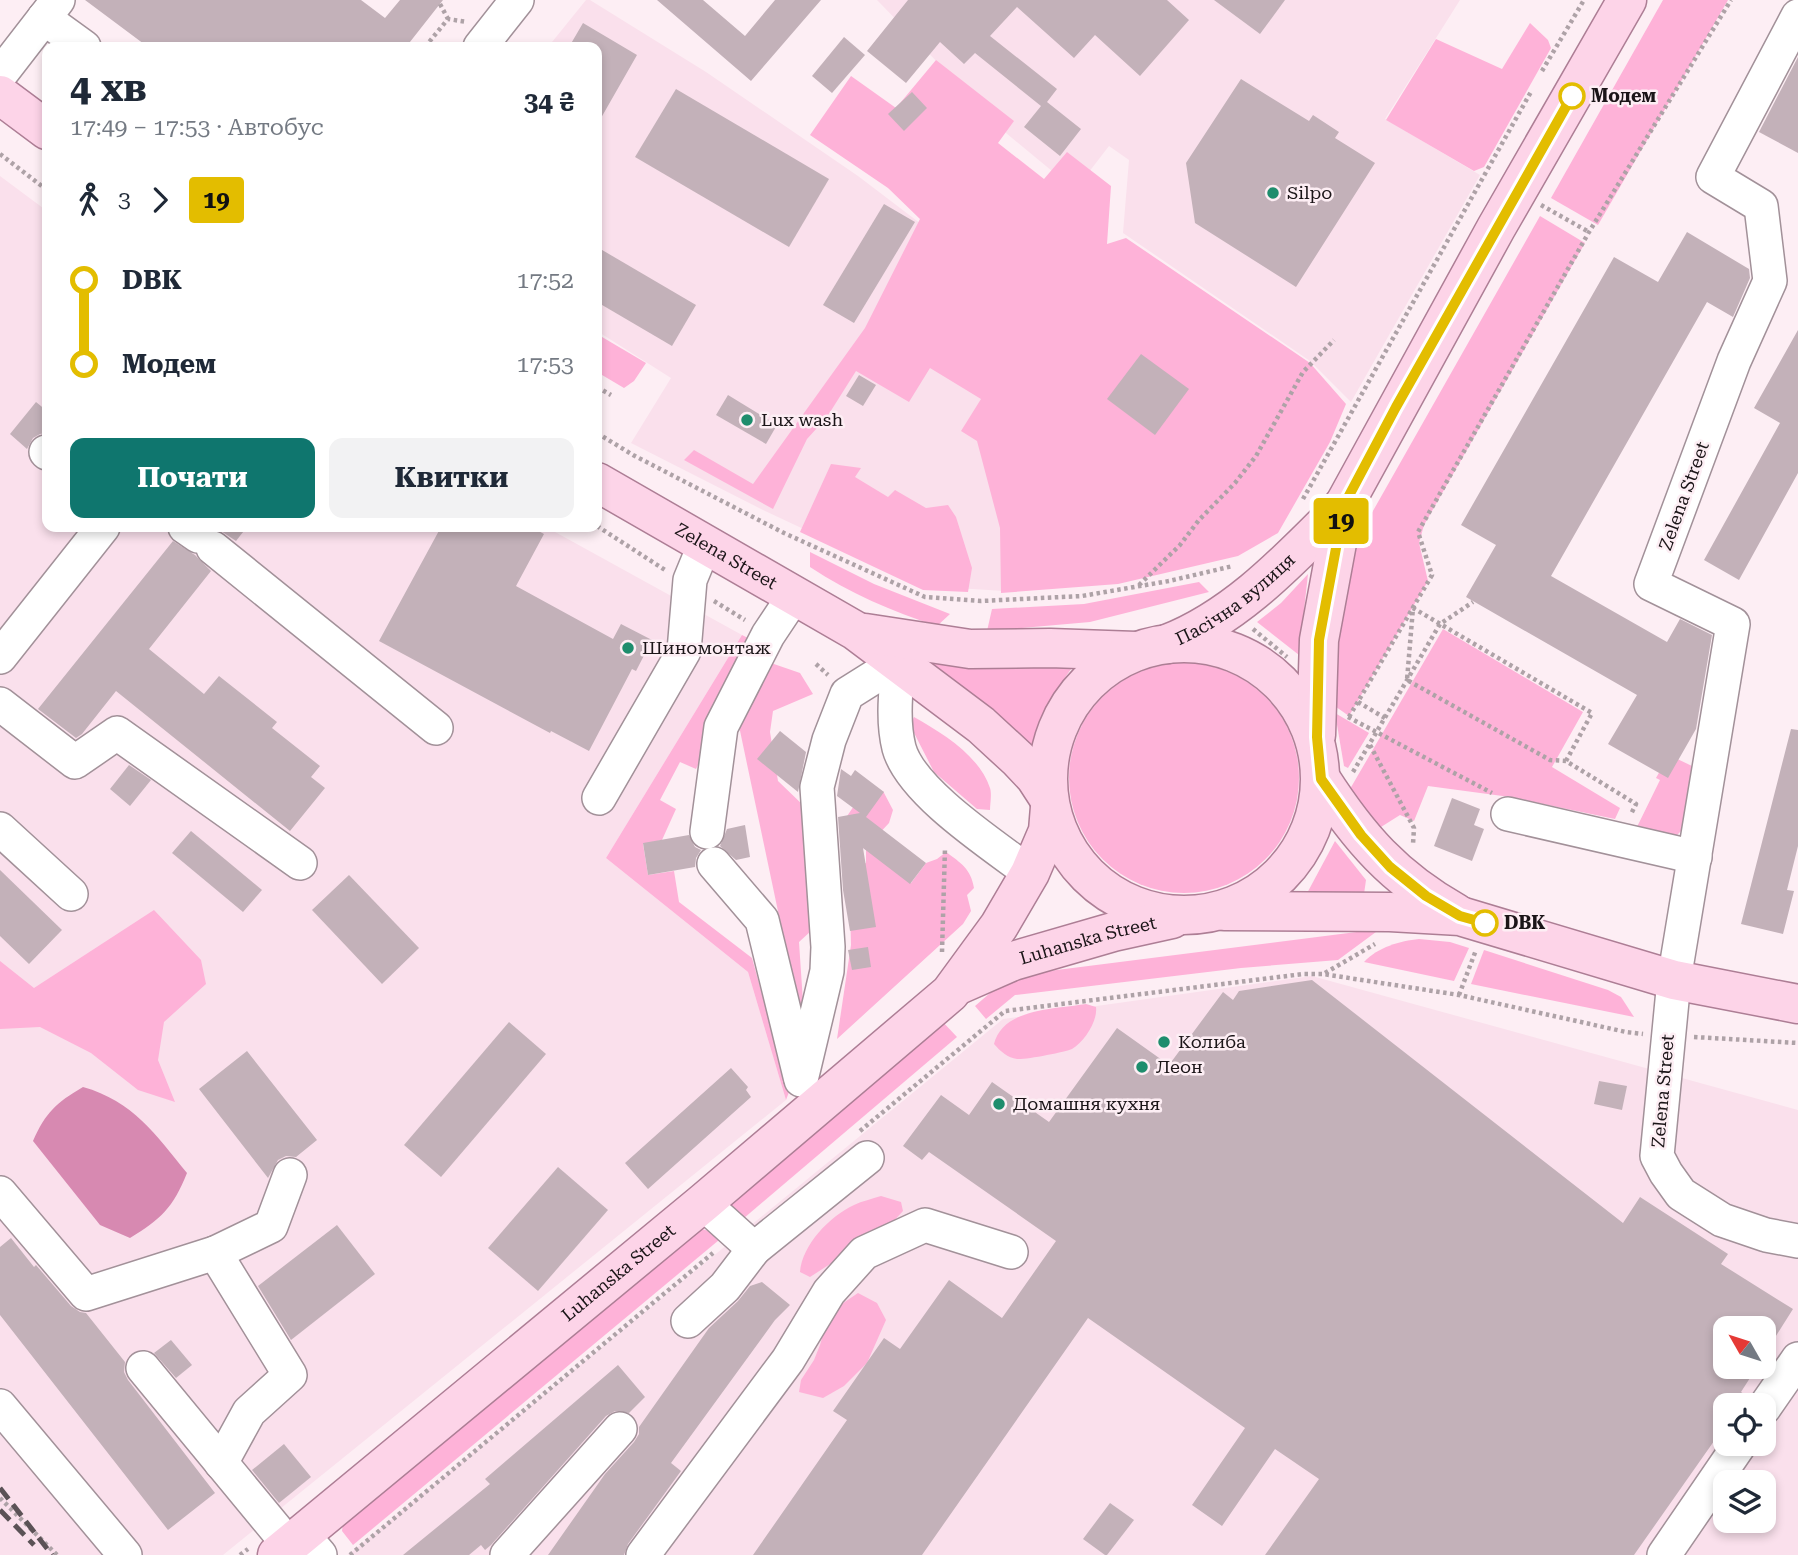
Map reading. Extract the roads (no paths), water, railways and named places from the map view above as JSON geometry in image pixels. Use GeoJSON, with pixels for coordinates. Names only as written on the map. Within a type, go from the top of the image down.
{"type":"FeatureCollection","features":[{"type":"Feature","properties":{"kind":"main road"},"geometry":{"type":"LineString","coordinates":[[1202,914],[1260,890],[1288,864],[1311,828],[1320,798],[1321,779],[1317,737],[1319,640],[1344,505],[1476,264],[1627,0]]}},
{"type":"Feature","properties":{"kind":"main road"},"geometry":{"type":"LineString","coordinates":[[0,95],[42,126]]}},
{"type":"Feature","properties":{"kind":"main road","name":"Zelena Street"},"geometry":{"type":"LineString","coordinates":[[602,485],[856,631],[981,725],[1035,777],[1049,802]]}},
{"type":"Feature","properties":{"kind":"main road","name":"Пасічна вулиця"},"geometry":{"type":"LineString","coordinates":[[1049,802],[1049,758],[1065,715],[1099,674],[1150,648],[1190,635],[1247,596],[1344,505]]}},
{"type":"Feature","properties":{"kind":"main road","name":"Zelena Street"},"geometry":{"type":"LineString","coordinates":[[856,631],[970,649],[1150,648],[1195,644],[1218,648],[1239,655],[1278,680],[1293,696],[1317,737]]}},
{"type":"Feature","properties":{"kind":"main road"},"geometry":{"type":"LineString","coordinates":[[1321,779],[1354,827],[1390,867],[1469,931]]}},
{"type":"Feature","properties":{"kind":"main road"},"geometry":{"type":"LineString","coordinates":[[1049,802],[1059,836],[1080,869],[1102,889],[1149,911],[1202,914],[1390,912],[1674,981],[1796,997]]}},
{"type":"Feature","properties":{"kind":"main road","name":"Luhanska Street"},"geometry":{"type":"LineString","coordinates":[[297,1547],[703,1203],[806,1096],[999,926],[1030,873],[1048,831],[1049,802]]}},
{"type":"Feature","properties":{"kind":"main road","name":"Luhanska Street"},"geometry":{"type":"LineString","coordinates":[[948,971],[1013,961],[1113,932],[1202,914]]}},
{"type":"Feature","properties":{"kind":"street"},"geometry":{"type":"LineString","coordinates":[[484,42],[517,0]]}},
{"type":"Feature","properties":{"kind":"street"},"geometry":{"type":"LineString","coordinates":[[0,75],[51,9],[79,42]]}},
{"type":"Feature","properties":{"kind":"street","name":"Zelena Street"},"geometry":{"type":"LineString","coordinates":[[1798,16],[1713,177],[1761,206],[1770,281],[1734,361],[1651,584],[1733,624],[1674,981],[1657,1156],[1681,1194],[1721,1220],[1766,1236],[1798,1241]]}},
{"type":"Feature","properties":{"kind":"street"},"geometry":{"type":"LineString","coordinates":[[0,657],[99,532]]}},
{"type":"Feature","properties":{"kind":"street"},"geometry":{"type":"LineString","coordinates":[[199,537],[436,728]]}},
{"type":"Feature","properties":{"kind":"street"},"geometry":{"type":"LineString","coordinates":[[600,798],[684,651],[690,580],[704,545]]}},
{"type":"Feature","properties":{"kind":"street"},"geometry":{"type":"LineString","coordinates":[[794,596],[768,635],[721,727],[711,848],[762,920],[806,1096]]}},
{"type":"Feature","properties":{"kind":"street"},"geometry":{"type":"LineString","coordinates":[[806,1096],[827,971],[828,947],[817,788],[829,740],[847,694],[898,662]]}},
{"type":"Feature","properties":{"kind":"street"},"geometry":{"type":"LineString","coordinates":[[898,662],[895,712],[899,749],[910,772],[929,795],[1030,873]]}},
{"type":"Feature","properties":{"kind":"street"},"geometry":{"type":"LineString","coordinates":[[0,704],[75,762],[117,733],[300,863]]}},
{"type":"Feature","properties":{"kind":"street"},"geometry":{"type":"LineString","coordinates":[[1508,814],[1695,858]]}},
{"type":"Feature","properties":{"kind":"street"},"geometry":{"type":"LineString","coordinates":[[0,829],[71,894]]}},
{"type":"Feature","properties":{"kind":"street"},"geometry":{"type":"LineString","coordinates":[[688,1321],[725,1287],[745,1241],[860,1147]]}},
{"type":"Feature","properties":{"kind":"street"},"geometry":{"type":"LineString","coordinates":[[0,1193],[86,1294],[215,1253],[271,1226],[290,1175]]}},
{"type":"Feature","properties":{"kind":"street"},"geometry":{"type":"LineString","coordinates":[[703,1203],[745,1241]]}},
{"type":"Feature","properties":{"kind":"street"},"geometry":{"type":"LineString","coordinates":[[643,1555],[788,1360],[829,1292],[864,1253],[925,1225],[1012,1252]]}},
{"type":"Feature","properties":{"kind":"street"},"geometry":{"type":"LineString","coordinates":[[215,1253],[290,1375],[249,1412],[221,1463]]}},
{"type":"Feature","properties":{"kind":"street"},"geometry":{"type":"LineString","coordinates":[[1774,1393],[1798,1359]]}},
{"type":"Feature","properties":{"kind":"street"},"geometry":{"type":"LineString","coordinates":[[143,1367],[221,1463],[297,1547]]}},
{"type":"Feature","properties":{"kind":"street"},"geometry":{"type":"LineString","coordinates":[[0,1406],[125,1555]]}},
{"type":"Feature","properties":{"kind":"street"},"geometry":{"type":"LineString","coordinates":[[508,1555],[620,1429]]}},
{"type":"Feature","properties":{"kind":"street"},"geometry":{"type":"LineString","coordinates":[[1664,1555],[1732,1456]]}},
{"type":"Feature","properties":{"kind":"railway"},"geometry":{"type":"LineString","coordinates":[[0,1488],[52,1555]]}},
{"type":"Feature","properties":{"kind":"railway"},"geometry":{"type":"LineString","coordinates":[[0,1510],[34,1545]]}},
{"type":"Feature","properties":{"kind":"place","name":"Модем"},"geometry":{"type":"Point","coordinates":[1572,96]}},
{"type":"Feature","properties":{"kind":"place","name":"Silpo"},"geometry":{"type":"Point","coordinates":[1273,193]}},
{"type":"Feature","properties":{"kind":"place","name":"Lux wash"},"geometry":{"type":"Point","coordinates":[747,420]}},
{"type":"Feature","properties":{"kind":"place","name":"Шиномонтаж"},"geometry":{"type":"Point","coordinates":[628,648]}},
{"type":"Feature","properties":{"kind":"place","name":"DBK"},"geometry":{"type":"Point","coordinates":[1485,923]}},
{"type":"Feature","properties":{"kind":"place","name":"Колиба"},"geometry":{"type":"Point","coordinates":[1164,1042]}},
{"type":"Feature","properties":{"kind":"place","name":"Леон"},"geometry":{"type":"Point","coordinates":[1142,1067]}},
{"type":"Feature","properties":{"kind":"place","name":"Домашня кухня"},"geometry":{"type":"Point","coordinates":[999,1104]}}]}
